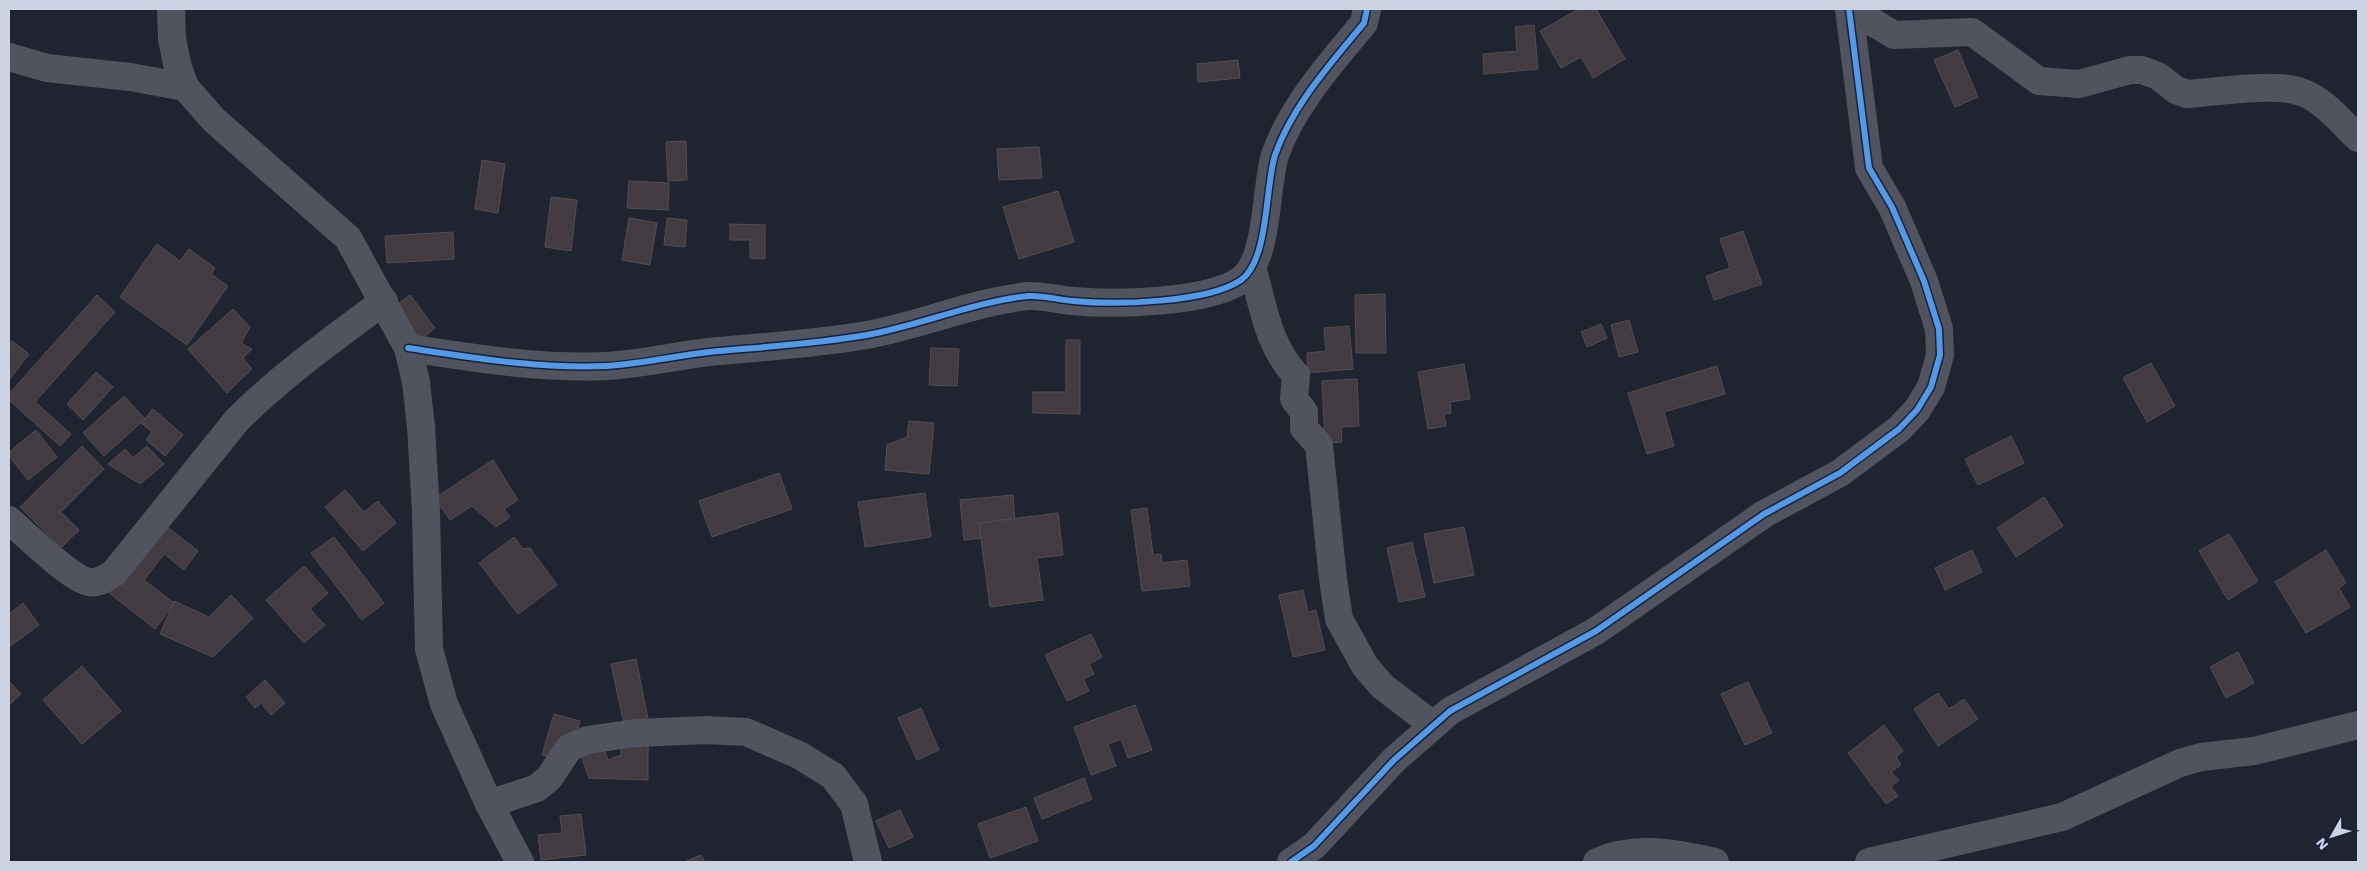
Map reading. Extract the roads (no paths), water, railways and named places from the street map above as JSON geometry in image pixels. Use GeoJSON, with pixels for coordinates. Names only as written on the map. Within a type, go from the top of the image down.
{"type":"FeatureCollection","features":[{"type":"Feature","properties":{"kind":"street"},"geometry":{"type":"LineString","coordinates":[[171,9],[172,39],[177,64],[185,87],[214,120],[348,238],[408,348],[416,382],[421,427],[426,512],[429,649],[444,704],[489,804],[520,862]]}},
{"type":"Feature","properties":{"kind":"street"},"geometry":{"type":"LineString","coordinates":[[408,348],[506,363],[607,366],[709,352],[795,345],[871,334],[962,308],[1032,296],[1074,301],[1134,303],[1191,296],[1228,287],[1243,278],[1252,267],[1262,234],[1275,156],[1293,117],[1364,23],[1367,9]]}},
{"type":"Feature","properties":{"kind":"street"},"geometry":{"type":"LineString","coordinates":[[1850,9],[1894,35],[1972,32],[2039,81],[2079,84],[2130,70],[2142,70],[2158,76],[2176,90],[2187,94],[2279,88],[2300,91],[2322,105],[2358,138]]}},
{"type":"Feature","properties":{"kind":"street"},"geometry":{"type":"LineString","coordinates":[[1291,862],[1314,846],[1394,760],[1433,725],[1465,702],[1596,631],[1764,514],[1840,473],[1899,429],[1917,410],[1931,387],[1940,355],[1939,329],[1924,281],[1896,216],[1869,168],[1850,9]]}},
{"type":"Feature","properties":{"kind":"street"},"geometry":{"type":"LineString","coordinates":[[9,57],[47,68],[185,87]]}},
{"type":"Feature","properties":{"kind":"street"},"geometry":{"type":"LineString","coordinates":[[1252,267],[1275,348],[1284,363],[1296,375],[1294,399],[1304,412],[1304,428],[1319,445],[1339,619],[1365,666],[1382,686],[1433,725]]}},
{"type":"Feature","properties":{"kind":"street"},"geometry":{"type":"LineString","coordinates":[[9,520],[75,577],[89,582],[101,582],[114,574],[237,420],[274,383],[384,301]]}},
{"type":"Feature","properties":{"kind":"street"},"geometry":{"type":"LineString","coordinates":[[1869,862],[2062,817],[2156,773],[2194,759],[2254,751],[2358,725]]}},
{"type":"Feature","properties":{"kind":"street"},"geometry":{"type":"LineString","coordinates":[[489,804],[537,788],[549,778],[569,748],[586,740],[636,732],[706,730],[746,732],[800,755],[833,776],[854,804],[868,862]]}},
{"type":"Feature","properties":{"kind":"street"},"geometry":{"type":"LineString","coordinates":[[1597,862],[1612,856],[1644,852],[1664,852],[1715,862]]}}]}
